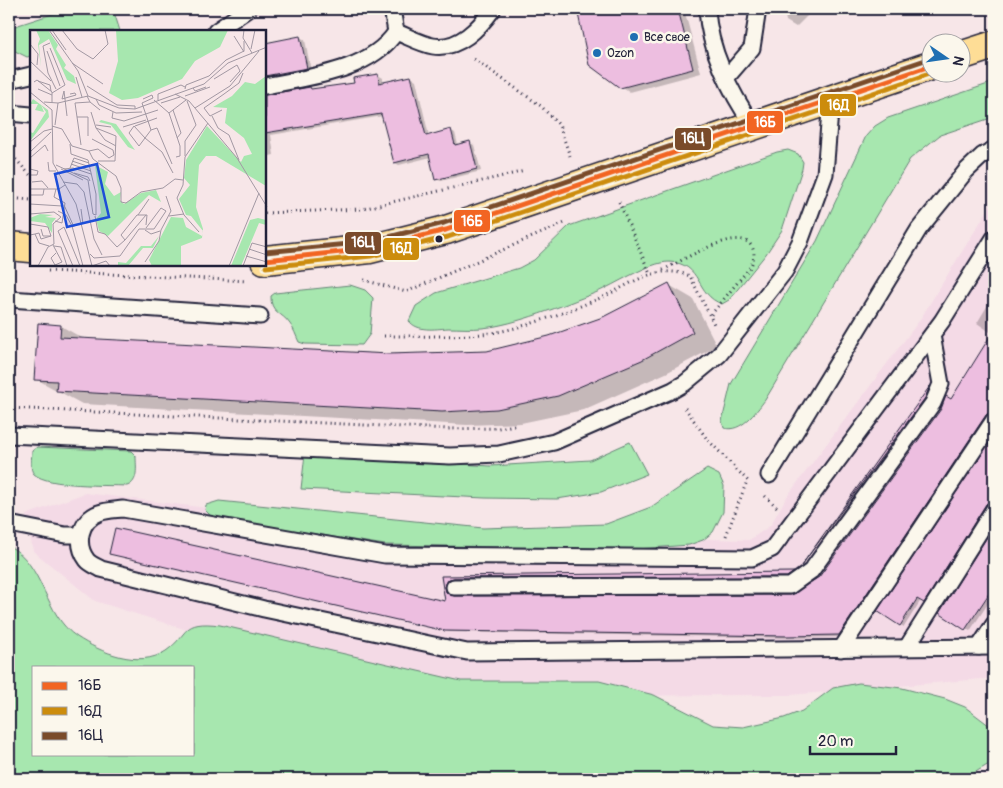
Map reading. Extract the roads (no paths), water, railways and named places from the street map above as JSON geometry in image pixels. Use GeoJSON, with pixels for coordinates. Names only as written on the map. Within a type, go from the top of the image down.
{"type":"FeatureCollection","features":[{"type":"Feature","properties":{"kind":"main road"},"geometry":{"type":"LineString","coordinates":[[970,53],[994,45]]}},
{"type":"Feature","properties":{"kind":"main road"},"geometry":{"type":"LineString","coordinates":[[266,260],[370,249],[446,230],[920,69]]}},
{"type":"Feature","properties":{"kind":"main road"},"geometry":{"type":"LineString","coordinates":[[9,246],[30,248]]}},
{"type":"Feature","properties":{"kind":"lane"},"geometry":{"type":"LineString","coordinates":[[217,30],[248,9]]}},
{"type":"Feature","properties":{"kind":"lane"},"geometry":{"type":"LineString","coordinates":[[266,86],[340,70],[387,45],[396,32],[392,9]]}},
{"type":"Feature","properties":{"kind":"lane"},"geometry":{"type":"LineString","coordinates":[[396,32],[433,46],[453,44],[475,32],[493,9]]}},
{"type":"Feature","properties":{"kind":"lane"},"geometry":{"type":"LineString","coordinates":[[707,9],[708,23],[714,45],[738,104],[752,125]]}},
{"type":"Feature","properties":{"kind":"lane"},"geometry":{"type":"LineString","coordinates":[[727,77],[752,48],[758,9]]}},
{"type":"Feature","properties":{"kind":"lane"},"geometry":{"type":"LineString","coordinates":[[9,80],[30,75]]}},
{"type":"Feature","properties":{"kind":"lane"},"geometry":{"type":"LineString","coordinates":[[9,435],[450,456],[498,454],[554,442],[673,390],[685,383],[726,347],[785,271],[800,242],[825,174],[831,99]]}},
{"type":"Feature","properties":{"kind":"lane"},"geometry":{"type":"LineString","coordinates":[[9,113],[30,115]]}},
{"type":"Feature","properties":{"kind":"lane"},"geometry":{"type":"LineString","coordinates":[[769,475],[919,228],[966,171],[994,149]]}},
{"type":"Feature","properties":{"kind":"lane"},"geometry":{"type":"LineString","coordinates":[[994,238],[932,335],[772,549],[763,555],[752,558],[385,555],[123,509],[99,513],[86,522],[80,535],[82,549],[87,562],[101,569],[264,609],[467,652],[987,647],[994,624]]}},
{"type":"Feature","properties":{"kind":"lane"},"geometry":{"type":"LineString","coordinates":[[9,299],[260,316]]}},
{"type":"Feature","properties":{"kind":"lane"},"geometry":{"type":"LineString","coordinates":[[454,586],[790,586],[811,571],[933,404],[941,384],[932,335]]}},
{"type":"Feature","properties":{"kind":"lane"},"geometry":{"type":"LineString","coordinates":[[841,649],[994,420]]}},
{"type":"Feature","properties":{"kind":"lane"},"geometry":{"type":"LineString","coordinates":[[907,647],[994,509]]}},
{"type":"Feature","properties":{"kind":"lane"},"geometry":{"type":"LineString","coordinates":[[9,524],[65,535],[80,535]]}},
{"type":"Feature","properties":{"kind":"place","name":"Все свое"},"geometry":{"type":"Point","coordinates":[634,37]}},
{"type":"Feature","properties":{"kind":"place","name":"Ozon"},"geometry":{"type":"Point","coordinates":[597,53]}}]}
